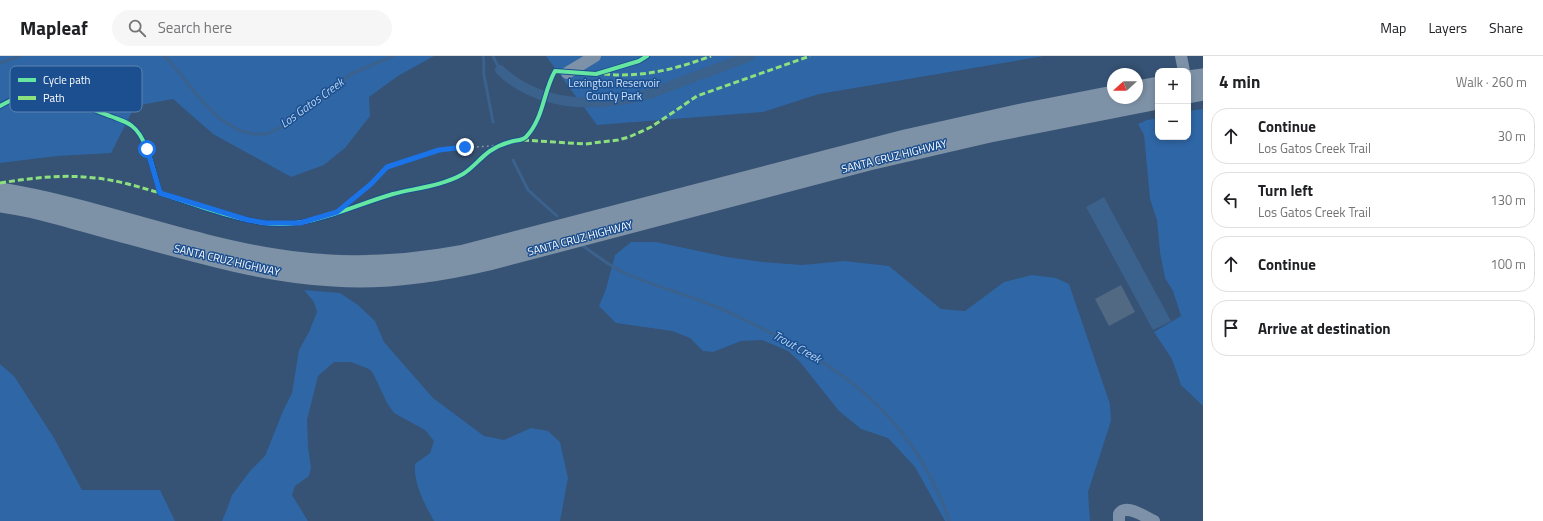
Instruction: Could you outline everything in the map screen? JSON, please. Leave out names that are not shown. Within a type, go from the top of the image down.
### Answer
[{"type":"highway","points":[[1191,79],[1203,77]]},
{"type":"highway","points":[[1143,88],[1155,86]]},
{"type":"highway","points":[[1191,94],[1203,92]]},
{"type":"highway","name":"SANTA CRUZ HIGHWAY","points":[[0,191],[274,258],[359,265],[401,262],[442,257],[477,250],[892,142],[1006,115],[1107,95]]},
{"type":"highway","name":"SANTA CRUZ HIGHWAY","points":[[0,204],[43,213],[232,263],[266,270],[334,278],[402,277],[448,271],[489,262],[842,169],[949,143],[1155,102]]},
{"type":"street","points":[[567,73],[579,64],[595,56]]},
{"type":"street","points":[[1181,56],[1183,68]]},
{"type":"street","points":[[1119,521],[1119,514],[1126,509],[1154,521]]},
{"type":"path","points":[[487,153],[503,144]]},
{"type":"path","points":[[337,212],[371,184],[387,167],[439,150],[503,144]]},
{"type":"path","points":[[331,215],[348,208]]},
{"type":"green space","points":[[0,56],[434,56],[398,76],[369,97],[370,116],[345,148],[324,165],[291,177],[213,134],[173,99],[142,105],[142,66],[10,66],[10,112],[132,112],[111,153],[57,156],[0,163]]},
{"type":"green space","name":"Lexington Reservoir County Park","points":[[546,56],[1044,56],[819,94],[763,112],[597,125]]},
{"type":"green space","points":[[1203,109],[1203,406],[1181,385],[1172,359],[1154,332],[1181,316],[1173,291],[1165,278],[1160,252],[1157,220],[1150,199],[1144,135],[1138,124],[1155,119],[1155,140],[1191,140],[1191,111]]},
{"type":"green space","points":[[631,242],[656,242],[727,257],[762,262],[802,265],[844,261],[889,266],[941,309],[965,311],[1004,282],[1032,275],[1056,278],[1069,284],[1110,404],[1111,421],[1088,492],[1090,521],[945,521],[915,467],[888,438],[861,429],[839,411],[800,362],[788,351],[762,340],[741,341],[713,352],[703,351],[690,338],[672,331],[616,323],[599,306],[606,289],[615,255]]},
{"type":"green space","points":[[304,290],[340,293],[358,305],[375,321],[384,342],[433,398],[484,436],[504,440],[531,428],[548,431],[560,442],[568,478],[560,521],[434,521],[420,494],[416,479],[415,464],[430,453],[434,441],[425,430],[394,413],[387,403],[373,373],[369,369],[351,362],[334,362],[318,376],[307,420],[308,447],[311,468],[309,476],[295,486],[292,495],[308,521],[222,521],[232,495],[250,471],[265,456],[292,393],[299,350],[309,332],[317,312],[314,302]]},
{"type":"green space","points":[[0,364],[14,376],[54,438],[82,490],[160,490],[175,521],[0,521]]},
{"type":"shaded area","points":[[1104,197],[1171,321],[1153,330],[1086,207]]},
{"type":"building","points":[[1121,285],[1135,312],[1109,326],[1095,299]]},
{"type":"waterway","name":"Los Gatos Creek","points":[[0,63],[20,56]]},
{"type":"waterway","name":"Los Gatos Creek","points":[[163,56],[167,58],[204,103],[219,118],[238,130],[253,134],[267,134],[289,123],[351,74],[393,56]]},
{"type":"waterway","name":"Trout Creek","points":[[483,56],[484,75],[493,122]]},
{"type":"waterway","name":"Los Gatos Creek","points":[[493,56],[500,70]]},
{"type":"waterway","name":"Los Gatos Creek","points":[[500,70],[516,83],[533,92],[552,98],[571,102],[610,102],[649,94],[750,56]]},
{"type":"waterway","name":"Trout Creek","points":[[513,160],[528,190],[557,216]]},
{"type":"waterway","name":"Trout Creek","points":[[583,246],[605,262],[623,272],[730,313],[783,339],[835,370],[880,408],[900,430],[918,455],[933,482],[949,521]]},
{"type":"marked path","points":[[604,74],[632,75],[659,71],[685,65],[711,56]]},
{"type":"marked path","points":[[523,140],[585,144],[618,140],[629,137],[651,127],[697,96],[810,56]]},
{"type":"marked path","points":[[0,183],[48,177],[71,176],[120,182],[160,193]]},
{"type":"cycle path","points":[[100,112],[124,121],[138,132],[150,157],[160,193],[238,218],[265,223],[298,223],[314,220],[393,194],[438,184],[455,178],[467,172],[486,154],[497,147],[526,137],[532,130],[540,113],[555,71],[596,74],[639,61],[647,56]]},
{"type":"cycle path","points":[[0,106],[10,101]]},
{"type":"route","points":[[147,149],[160,193],[248,220],[283,224],[300,223],[318,219],[337,212],[371,184],[387,167],[439,150],[465,147]]}]
